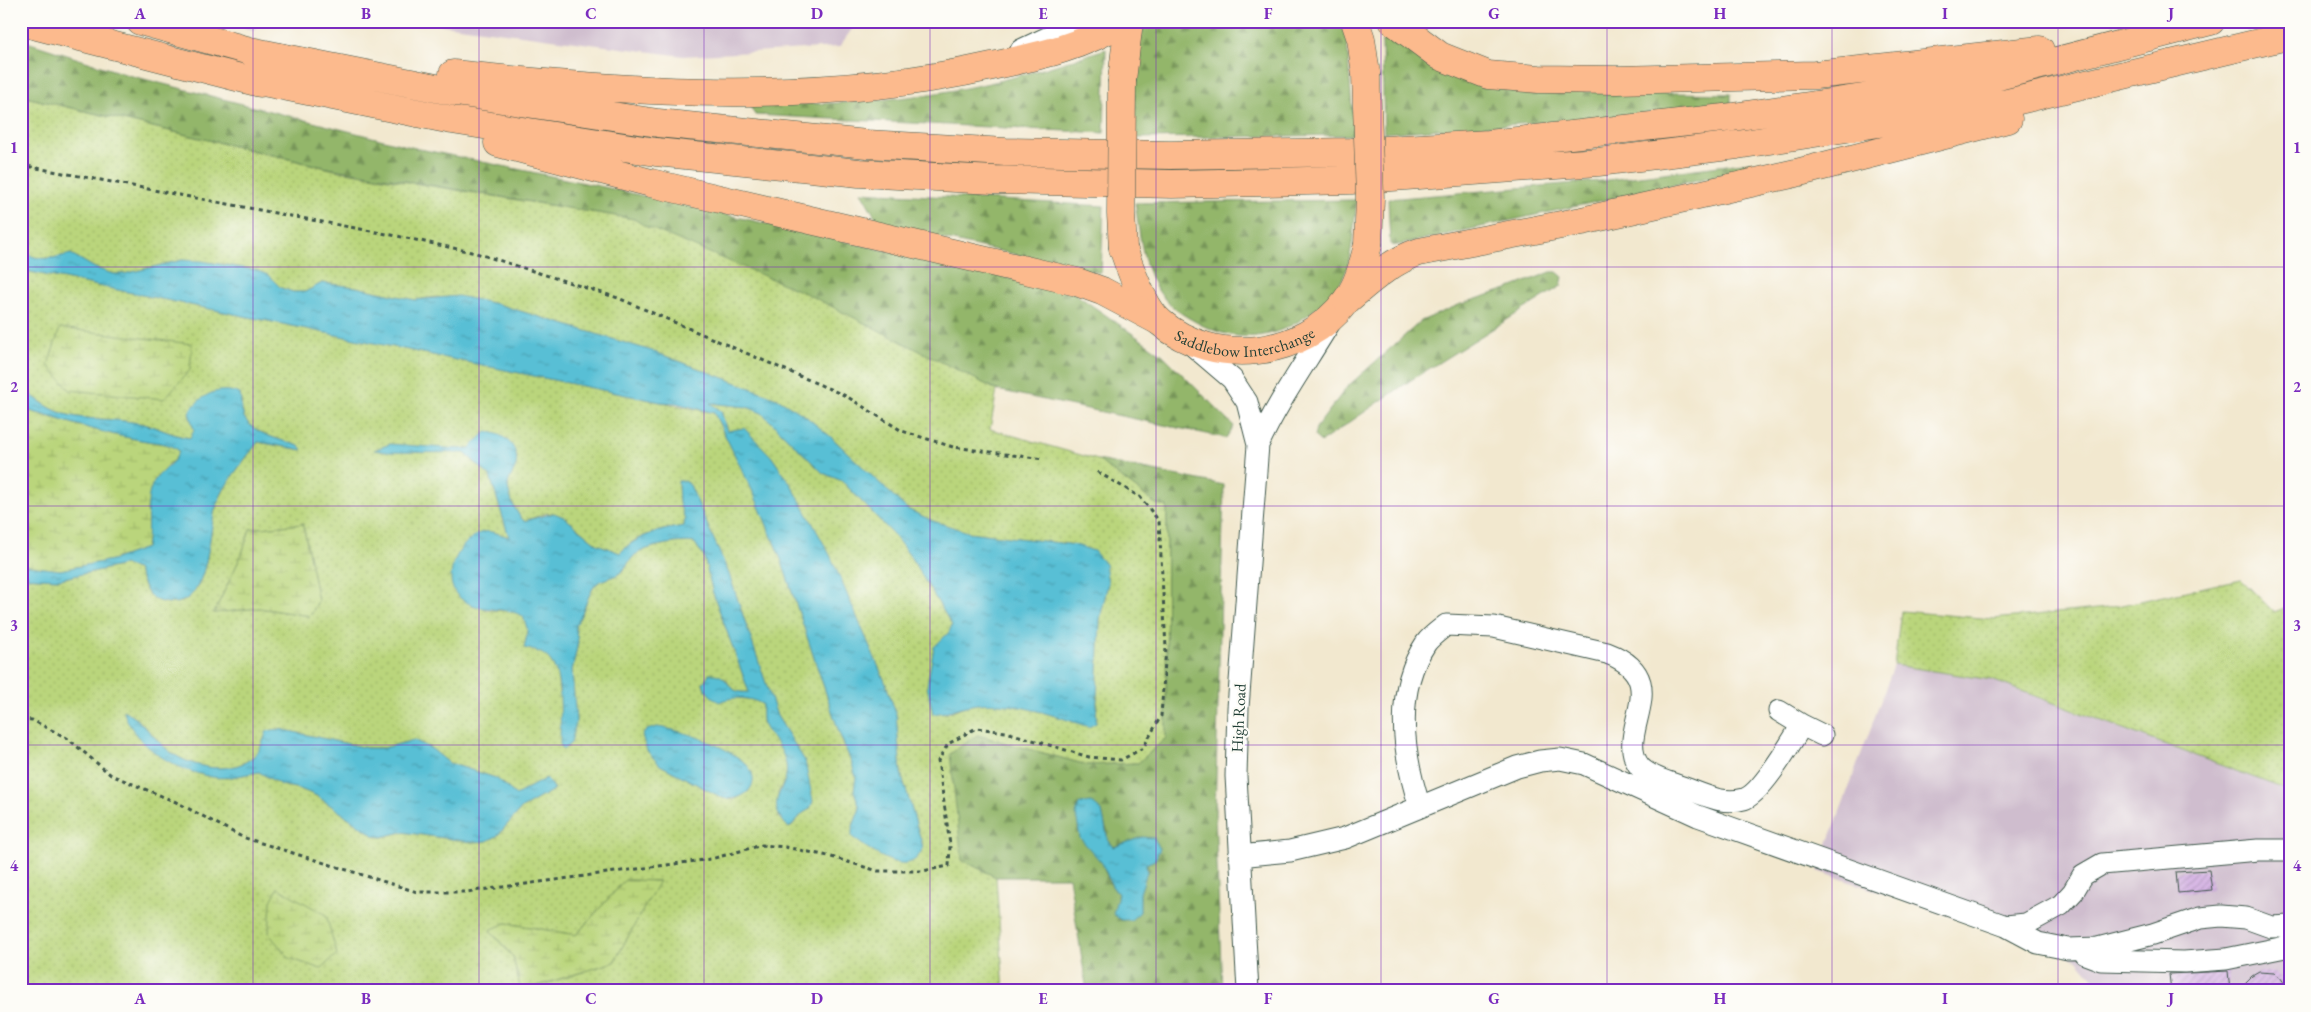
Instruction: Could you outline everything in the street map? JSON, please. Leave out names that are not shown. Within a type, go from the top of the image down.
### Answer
[{"type":"main road","points":[[140,21],[250,51],[456,92],[658,123],[877,145],[1006,152],[1189,155],[1351,152],[1490,144],[1733,117],[1979,81],[2211,21]]},
{"type":"main road","points":[[250,51],[517,81],[728,93],[808,91],[880,85],[953,75],[1075,46],[1101,35],[1124,21]]},
{"type":"main road","name":"Saddlebow Interchange","points":[[1129,21],[1122,80],[1120,214],[1124,248],[1132,274],[1158,321],[1180,336],[1214,348],[1237,352],[1263,351],[1294,341],[1342,306],[1361,273],[1368,245],[1370,200],[1366,74],[1355,21]]},
{"type":"main road","points":[[1393,21],[1440,56],[1488,75],[1540,79],[1617,80],[1815,74],[2021,53],[2204,21]]},
{"type":"main road","points":[[21,22],[651,182],[1077,282],[1102,291],[1158,321]]},
{"type":"main road","points":[[242,78],[452,120],[656,152],[859,173],[994,180],[1162,183],[1341,180],[1588,163],[1737,146],[2007,103],[2284,36]]},
{"type":"main road","points":[[1342,306],[1390,265],[1404,257],[1419,252],[1582,221],[1806,170],[2094,96],[2284,36]]},
{"type":"street","points":[[953,75],[1041,42],[1083,21]]},
{"type":"street","name":"High Road","points":[[1257,455],[1280,401],[1342,306]]},
{"type":"street","name":"High Road","points":[[1180,336],[1232,379],[1247,402],[1257,455],[1238,708],[1236,776],[1248,991]]},
{"type":"street","points":[[1420,808],[1409,772],[1407,756],[1404,730],[1406,694],[1426,642],[1446,624],[1494,627],[1607,653],[1623,659],[1631,666],[1639,680],[1642,699],[1633,742],[1634,754],[1640,767],[1651,774],[1709,797],[1729,800],[1745,799],[1758,788],[1786,751],[1802,725]]},
{"type":"street","points":[[1778,712],[1822,735]]},
{"type":"street","points":[[1239,856],[1318,846],[1346,838],[1517,767],[1540,760],[1560,759],[1584,764],[1698,816],[2006,926],[2038,943],[2068,949],[2101,960],[2184,962],[2226,959],[2290,946]]},
{"type":"street","points":[[2006,926],[2026,924],[2061,905],[2073,892],[2083,875],[2102,864],[2258,850],[2290,850]]},
{"type":"street","points":[[2098,948],[2153,934],[2200,918],[2221,916],[2246,918],[2271,927],[2290,926]]},
{"type":"street","points":[[2068,949],[2098,948],[2124,952],[2290,946]]},
{"type":"path","points":[[21,165],[387,234],[476,253],[618,298],[846,396],[902,431],[953,447],[1043,459]]},
{"type":"path","points":[[21,719],[32,720],[67,738],[111,775],[176,802],[242,837],[417,892],[466,892],[702,860],[762,845],[785,847],[828,856],[878,872],[923,871],[949,866],[950,845],[938,761],[948,744],[976,728],[1006,732],[1089,757],[1121,760],[1142,748],[1161,716],[1166,648],[1159,522],[1140,497],[1096,471]]},
{"type":"shaded area","points":[[228,21],[265,21],[253,31]]},
{"type":"shaded area","points":[[412,21],[858,21],[839,47],[683,56]]},
{"type":"shaded area","points":[[1894,665],[1992,680],[2290,791],[2290,991],[2104,991],[2078,960],[1818,871]]},
{"type":"green space","points":[[1146,21],[1341,21],[1347,43],[1354,135],[1135,138],[1136,64],[1141,35]]},
{"type":"green space","points":[[1389,38],[1430,65],[1551,91],[1731,94],[1731,103],[1593,119],[1384,133],[1382,42]]},
{"type":"green space","points":[[21,40],[128,75],[415,148],[599,186],[1074,293],[1163,355],[1234,426],[1226,438],[997,390],[805,293],[645,226],[634,219],[328,168],[21,96]]},
{"type":"green space","points":[[1106,49],[1104,133],[755,115],[749,104],[820,104],[925,95],[995,82]]},
{"type":"green space","points":[[21,96],[339,171],[634,219],[814,296],[997,390],[990,429],[1098,460],[1156,504],[1167,506],[1166,738],[1138,763],[1087,765],[977,735],[962,860],[996,877],[1004,991],[523,991],[614,962],[658,881],[625,880],[576,935],[506,923],[490,931],[513,957],[521,991],[21,991],[21,577],[59,579],[124,565],[137,569],[148,594],[156,600],[171,603],[184,601],[193,593],[205,567],[218,501],[234,474],[258,442],[302,450],[299,446],[260,432],[248,423],[243,414],[240,394],[189,413],[194,430],[190,438],[139,423],[77,417],[51,408],[21,386],[21,270],[714,413],[754,494],[781,559],[840,735],[852,764],[856,777],[854,791],[860,808],[852,829],[923,847],[901,773],[896,714],[886,684],[830,556],[792,486],[771,456],[727,431],[721,411],[708,403],[747,407],[762,413],[823,473],[842,481],[893,534],[910,556],[952,625],[950,632],[934,647],[945,714],[961,707],[985,703],[1030,709],[1088,726],[1096,723],[1100,619],[1108,583],[1076,545],[968,532],[933,521],[907,509],[831,437],[804,415],[777,398],[652,351],[497,304],[436,297],[415,300],[356,287],[322,283],[305,292],[293,292],[281,288],[268,275],[182,260],[124,274],[113,274],[95,268],[71,254],[50,258],[36,257],[25,251],[21,244]],"holes":[[[486,432],[516,465],[508,485],[510,496],[524,521],[547,513],[564,517],[597,544],[620,553],[641,537],[658,531],[684,526],[685,519],[679,503],[678,481],[685,481],[690,485],[729,574],[777,716],[805,761],[810,809],[803,813],[790,828],[779,818],[778,793],[786,778],[787,765],[780,745],[762,723],[762,704],[755,700],[729,697],[705,689],[703,683],[709,674],[726,679],[732,688],[737,691],[749,692],[713,593],[704,557],[695,543],[664,544],[640,552],[633,557],[620,573],[598,582],[593,588],[575,626],[578,642],[572,671],[576,721],[559,692],[557,672],[550,660],[543,653],[524,648],[528,630],[523,616],[513,611],[485,610],[497,533],[509,537],[490,476],[460,449],[470,448]],[[303,524],[318,601],[310,616],[259,608],[214,613],[242,554],[250,529]],[[123,710],[140,722],[169,751],[200,766],[224,768],[246,762],[259,750],[267,731],[280,729],[367,748],[384,748],[414,740],[432,749],[449,763],[496,778],[516,795],[546,778],[555,789],[522,808],[497,836],[487,841],[472,842],[402,832],[382,837],[375,836],[317,796],[300,789],[281,785],[259,772],[226,778],[154,752]],[[721,748],[746,765],[751,775],[749,791],[734,800],[723,798],[660,765]]]},
{"type":"green space","points":[[1751,162],[1752,168],[1393,246],[1390,244],[1388,199],[1600,181]]},
{"type":"green space","points":[[861,192],[1104,206],[1101,273],[880,225]]},
{"type":"green space","points":[[1357,200],[1352,245],[1342,281],[1307,316],[1292,325],[1277,332],[1245,337],[1229,335],[1196,322],[1170,305],[1163,297],[1150,276],[1146,264],[1135,203]]},
{"type":"green space","points":[[1551,272],[1557,272],[1563,277],[1561,286],[1411,380],[1321,442],[1314,436],[1316,428],[1347,387],[1421,321],[1461,304]]},
{"type":"green space","points":[[60,328],[192,344],[190,370],[164,399],[70,390],[48,365]]},
{"type":"green space","points":[[21,411],[30,411],[88,428],[172,446],[179,451],[177,458],[167,465],[147,508],[149,529],[146,548],[112,560],[60,570],[21,565]]},
{"type":"green space","points":[[1098,460],[1224,485],[1215,814],[1222,991],[1087,991],[1069,877],[996,877],[962,860],[950,754],[977,735],[1087,765],[1138,763],[1166,738],[1167,506],[1156,504]],"holes":[[[1102,811],[1108,840],[1114,847],[1142,837],[1147,872],[1140,893],[1140,912],[1118,894],[1107,876],[1102,855]]]},
{"type":"green space","points":[[303,524],[318,601],[310,616],[259,608],[214,613],[242,554],[250,529]]},
{"type":"green space","points":[[2241,579],[2274,612],[2290,606],[2290,791],[1992,680],[1894,665],[1901,611],[1993,619],[2108,608]]},
{"type":"green space","points":[[625,880],[659,881],[614,962],[521,991],[513,957],[490,930],[506,923],[576,935]]},
{"type":"green space","points":[[278,888],[326,915],[337,954],[321,969],[289,958],[269,934],[271,901]]},
{"type":"water","points":[[21,244],[25,251],[36,257],[50,258],[71,254],[95,268],[113,274],[124,274],[182,260],[202,261],[256,270],[268,275],[281,288],[293,292],[305,292],[322,283],[356,287],[415,300],[458,296],[497,304],[652,351],[777,398],[804,415],[831,437],[907,509],[933,521],[968,532],[1076,545],[1094,551],[1105,564],[1108,583],[1100,619],[1096,723],[1089,727],[1030,709],[984,703],[933,714],[927,686],[934,647],[949,632],[952,625],[910,556],[893,534],[842,481],[823,473],[762,413],[747,407],[710,403],[721,411],[727,431],[744,428],[771,456],[792,486],[830,555],[886,684],[896,714],[901,773],[923,847],[917,857],[909,862],[900,863],[890,860],[852,837],[852,829],[860,808],[854,791],[856,777],[852,764],[840,735],[781,559],[754,494],[714,413],[676,403],[660,402],[21,270]]},
{"type":"water","points":[[21,386],[37,399],[64,414],[138,423],[190,438],[194,430],[189,413],[198,401],[211,393],[232,391],[240,394],[244,417],[254,428],[268,436],[299,446],[303,450],[258,442],[234,474],[218,501],[205,567],[193,593],[184,601],[163,602],[152,597],[148,594],[137,569],[124,565],[59,579],[21,577],[21,565],[60,570],[112,560],[146,548],[148,500],[152,485],[174,460],[179,451],[172,446],[88,428],[30,411],[21,411]]},
{"type":"water","points":[[486,432],[504,437],[509,441],[515,452],[517,458],[516,465],[509,480],[508,490],[516,510],[524,521],[554,513],[564,517],[597,544],[620,553],[641,538],[684,526],[685,519],[679,503],[678,481],[685,481],[690,485],[729,574],[777,716],[805,761],[813,801],[810,809],[803,813],[789,828],[777,810],[778,795],[784,781],[786,764],[782,751],[763,724],[762,704],[740,698],[719,702],[707,692],[703,683],[709,674],[716,674],[721,676],[735,690],[749,692],[713,593],[704,557],[695,543],[664,544],[640,552],[633,557],[620,573],[598,582],[593,588],[575,626],[578,642],[572,671],[576,721],[571,743],[563,750],[560,744],[560,700],[557,676],[554,666],[547,657],[524,648],[528,631],[523,616],[507,611],[474,606],[459,597],[453,589],[451,580],[452,570],[460,550],[467,542],[483,532],[493,532],[509,537],[490,476],[465,453],[385,452],[374,450],[390,444],[470,448]]},
{"type":"water","points":[[123,710],[136,718],[169,751],[200,766],[224,768],[246,762],[259,750],[267,731],[280,729],[367,748],[384,748],[414,740],[432,749],[449,763],[496,778],[516,795],[546,778],[555,789],[522,808],[497,836],[487,841],[472,842],[402,832],[382,837],[375,836],[317,796],[300,789],[281,785],[259,772],[218,778],[184,769],[158,755],[147,746],[129,723]]},
{"type":"water","points":[[657,727],[704,740],[738,757],[751,771],[753,778],[749,790],[738,797],[723,798],[660,765],[647,751],[642,735],[647,730]]},
{"type":"water","points":[[1091,802],[1102,811],[1108,840],[1114,847],[1142,837],[1154,838],[1160,849],[1155,860],[1146,864],[1147,872],[1140,893],[1140,912],[1131,920],[1121,920],[1113,914],[1118,894],[1112,886],[1102,863],[1080,838],[1076,814],[1079,804]]},
{"type":"building","points":[[2209,870],[2212,890],[2178,893],[2176,872]]},
{"type":"building","points":[[2228,971],[2230,991],[2171,991],[2169,974]]},
{"type":"building","points":[[2259,972],[2274,973],[2280,977],[2290,991],[2237,991],[2252,976]]}]
